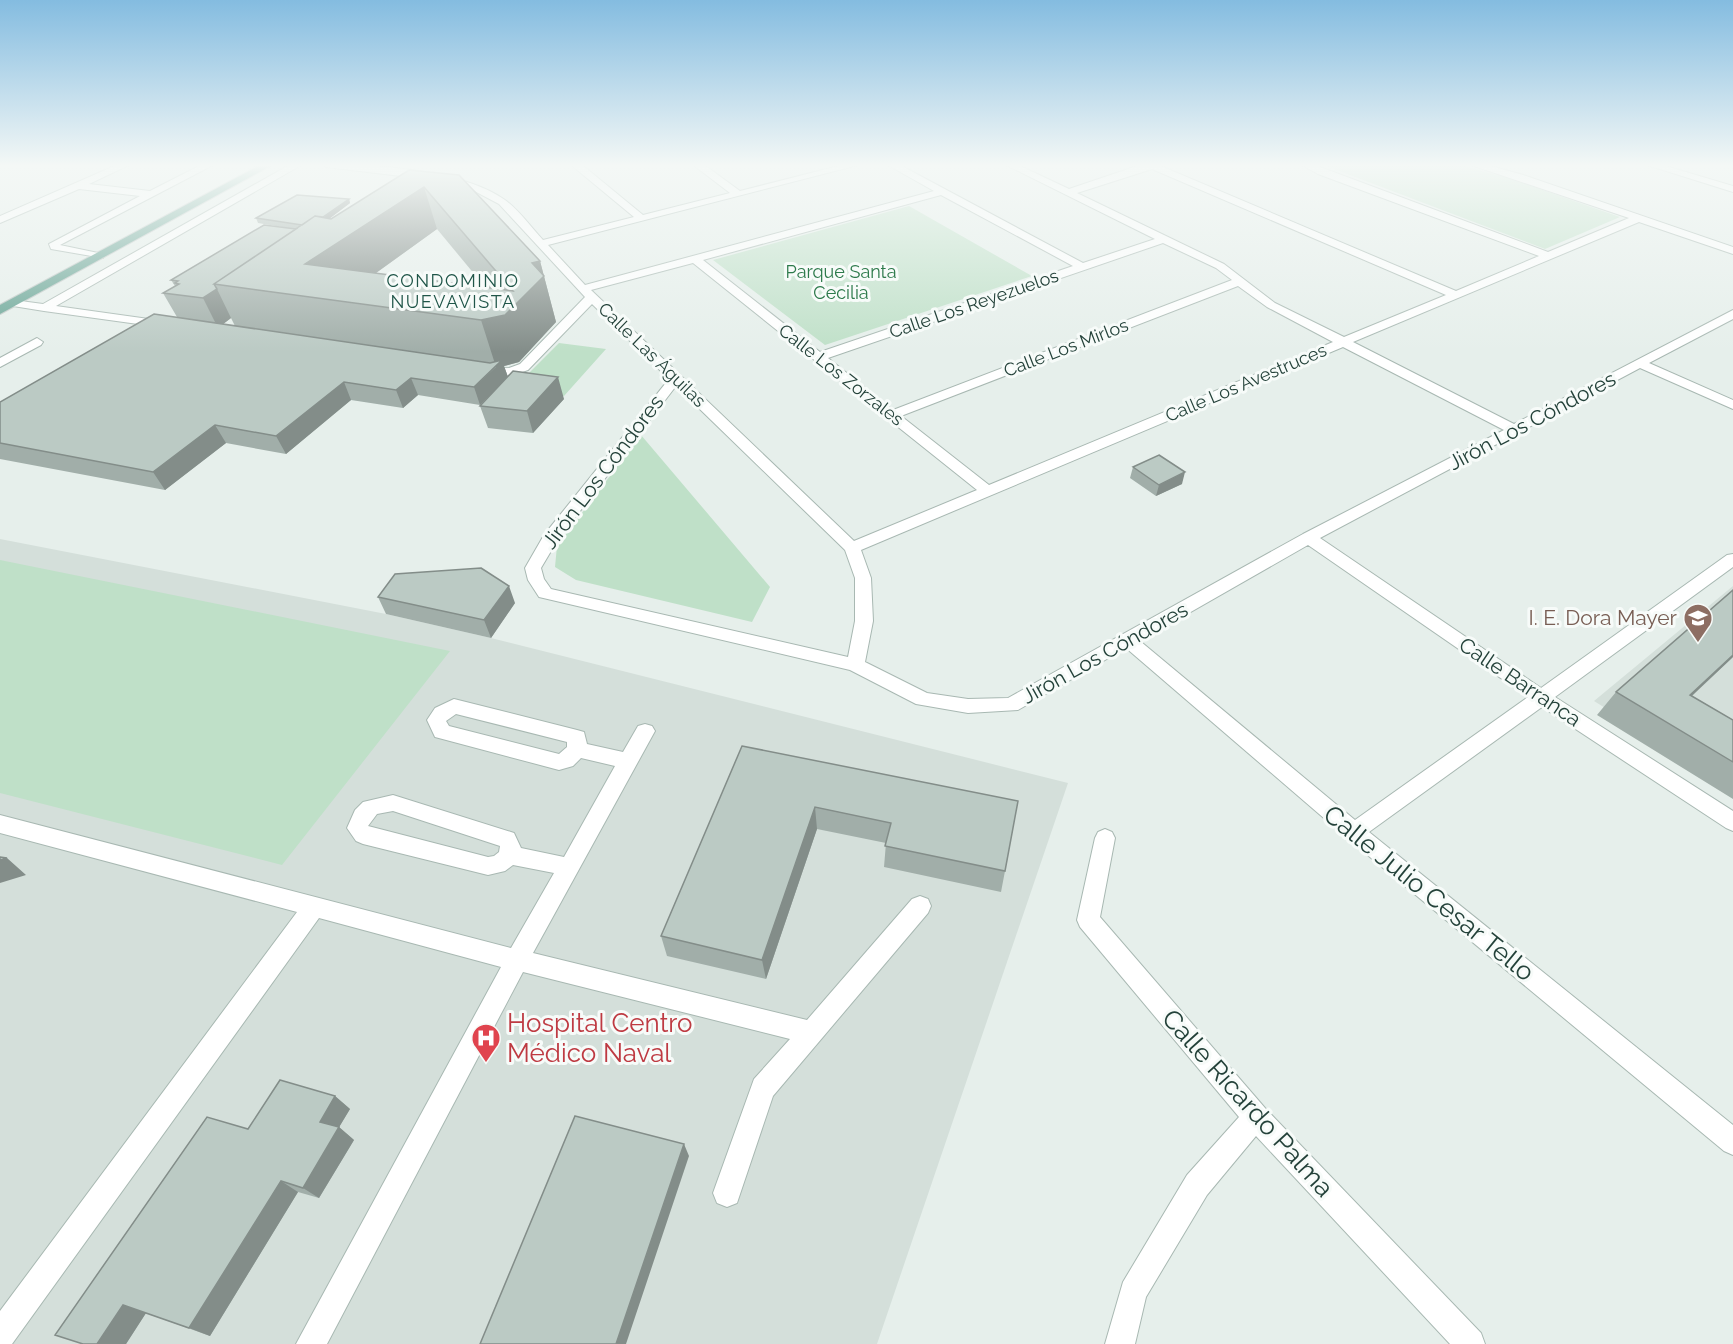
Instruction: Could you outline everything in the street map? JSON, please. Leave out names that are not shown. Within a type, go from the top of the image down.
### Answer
[{"type":"main road","points":[[0,310],[153,227]]},
{"type":"street","points":[[87,227],[54,244],[55,247],[99,256]]},
{"type":"street","points":[[44,308],[187,227]]},
{"type":"street","name":"Calle Las Águilas","points":[[524,227],[587,293],[852,548],[863,578],[864,621],[855,665]]},
{"type":"street","points":[[539,244],[610,227]]},
{"type":"street","points":[[474,370],[496,374],[524,368],[587,293],[695,259],[814,227]]},
{"type":"street","points":[[1007,227],[1082,267]]},
{"type":"street","points":[[1138,227],[1220,266],[1271,305],[1515,430]]},
{"type":"street","points":[[1296,227],[1457,295]]},
{"type":"street","points":[[1470,227],[1549,256]]},
{"type":"street","name":"Calle Los Avestruces","points":[[852,548],[1618,227]]},
{"type":"street","points":[[1664,227],[1733,251]]},
{"type":"street","name":"Calle Los Reyezuelos","points":[[819,357],[1164,239]]},
{"type":"street","name":"Calle Los Zorzales","points":[[695,259],[987,491]]},
{"type":"street","name":"Calle Los Mirlos","points":[[892,415],[1240,281]]},
{"type":"street","points":[[13,303],[174,327]]},
{"type":"street","name":"Jirón Los Cóndores","points":[[676,378],[550,539],[533,568],[536,580],[545,593],[855,665],[922,699],[968,705],[1011,705],[1129,641],[1309,538],[1733,314]]},
{"type":"street","points":[[0,363],[37,342]]},
{"type":"street","points":[[1640,364],[1733,405]]},
{"type":"street","name":"Calle Barranca","points":[[1309,538],[1541,697],[1733,822]]},
{"type":"street","points":[[1354,832],[1733,559]]},
{"type":"street","name":"Calle Julio Cesar Tello","points":[[1129,641],[1354,832],[1733,1142]]},
{"type":"street","points":[[454,706],[463,707],[577,737],[578,750],[566,761],[559,762],[442,732],[436,720],[442,712],[454,706]]},
{"type":"street","points":[[311,1344],[517,960],[645,731]]},
{"type":"street","points":[[578,750],[628,761]]},
{"type":"street","points":[[393,803],[507,839],[512,846],[509,855],[506,861],[496,866],[488,866],[363,835],[357,828],[359,819],[368,808],[378,804],[393,803]]},
{"type":"street","points":[[0,824],[517,960],[812,1033]]},
{"type":"street","name":"Calle Ricardo Palma","points":[[1106,838],[1088,920],[1256,1117],[1470,1344]]},
{"type":"street","points":[[509,855],[569,867]]},
{"type":"street","points":[[0,1336],[315,906]]},
{"type":"street","points":[[727,1193],[763,1088],[920,906]]},
{"type":"street","points":[[1120,1344],[1133,1292],[1197,1185],[1256,1117]]},
{"type":"shaded area","name":"Hospital Centro Médico Naval","points":[[0,539],[386,614],[491,638],[1068,783],[877,1344],[0,1344]]},
{"type":"shaded area","name":"I. E. Dora Mayer","points":[[1733,586],[1733,788],[1594,701]]},
{"type":"green space","name":"Parque Santa Cecilia","points":[[834,227],[945,227],[1032,276],[825,345],[713,260]]},
{"type":"green space","points":[[1486,227],[1597,227],[1545,249]]},
{"type":"green space","points":[[559,343],[606,349],[564,396],[514,388]]},
{"type":"green space","points":[[641,435],[770,587],[752,622],[576,580],[555,567],[557,546]]},
{"type":"green space","points":[[0,560],[450,651],[282,865],[0,793]]},
{"type":"building","points":[[261,227],[296,229],[214,284],[217,289],[203,298],[163,293],[179,284],[175,283],[178,281],[171,280]]},
{"type":"building","points":[[299,227],[363,227],[305,264],[513,291],[458,227],[508,227],[540,261],[532,263],[544,276],[505,315],[481,320],[214,284]]},
{"type":"building","points":[[154,314],[490,363],[502,360],[474,387],[411,378],[396,390],[344,382],[276,436],[215,425],[153,472],[0,443],[0,402]]},
{"type":"building","points":[[513,371],[558,377],[527,411],[480,406]]},
{"type":"building","points":[[1159,455],[1185,472],[1159,485],[1133,467]]},
{"type":"building","points":[[481,568],[509,586],[484,620],[378,597],[395,574]]},
{"type":"building","name":"I. E. Dora Mayer","points":[[1733,590],[1733,655],[1690,695],[1733,720],[1733,762],[1616,692]]},
{"type":"building","points":[[742,746],[1018,801],[1005,871],[885,846],[891,823],[815,807],[762,960],[661,936]]},
{"type":"building","points":[[280,1080],[335,1096],[320,1122],[339,1127],[303,1188],[281,1181],[189,1328],[123,1305],[97,1344],[83,1344],[55,1335],[207,1117],[248,1129]]},
{"type":"building","points":[[575,1116],[684,1144],[616,1344],[480,1344]]},
{"type":"place","name":"I. E. Dora Mayer","points":[[1698,644]]},
{"type":"place","name":"Hospital Centro Médico Naval","points":[[486,1064]]},
{"type":"district","name":"CONDOMINIO NUEVAVISTA","points":[[453,291]]}]
